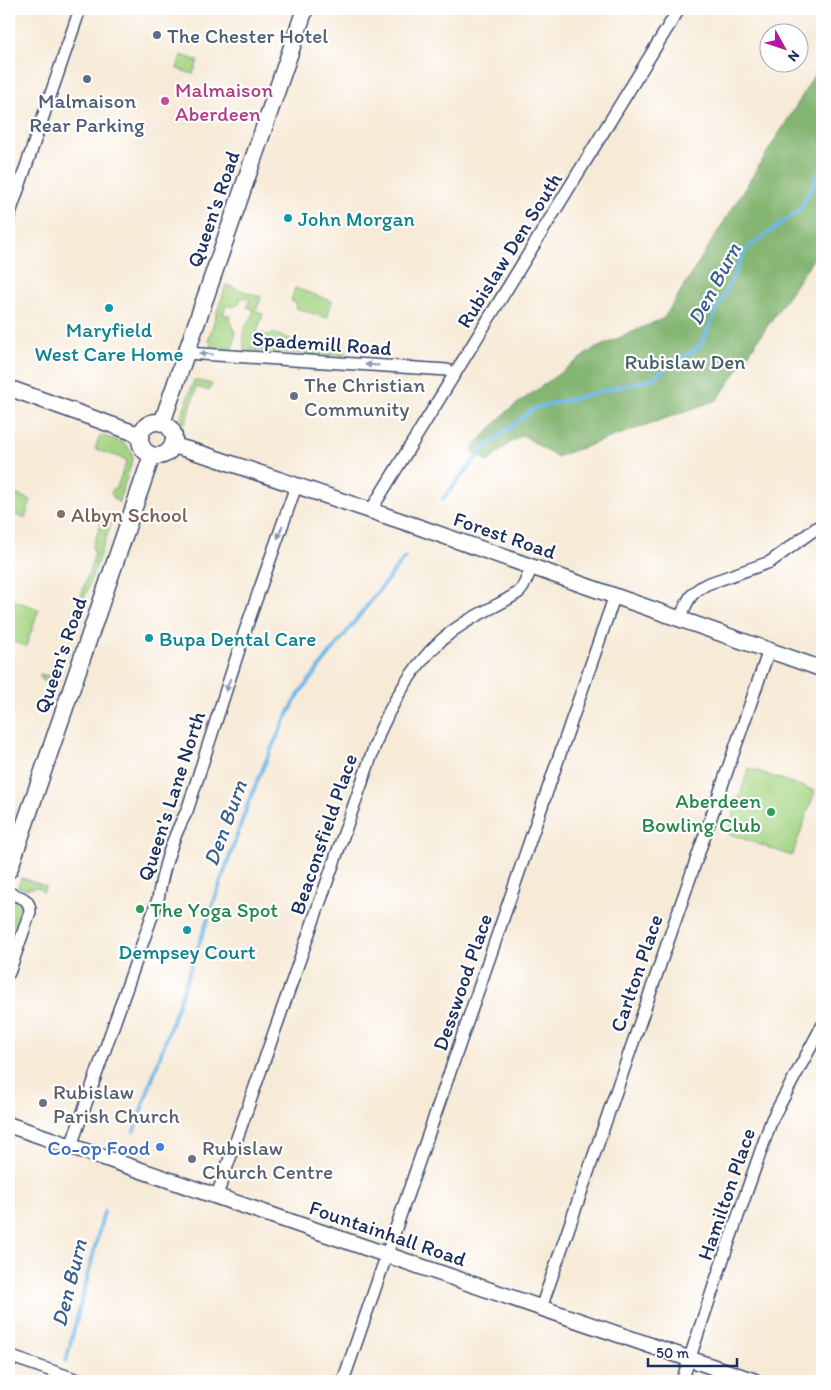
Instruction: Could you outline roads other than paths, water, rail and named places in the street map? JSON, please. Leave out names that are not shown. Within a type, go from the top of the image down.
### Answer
[{"type":"main road","name":"Queen's Road","points":[[162,423],[306,9]]},
{"type":"main road","points":[[162,423],[169,427],[172,432],[172,444],[166,453],[152,455],[141,445],[140,435],[148,424],[162,423]]},
{"type":"main road","name":"Queen's Road","points":[[9,870],[152,455]]},
{"type":"street","points":[[9,216],[80,9]]},
{"type":"street","name":"Rubislaw Den South","points":[[371,510],[679,9]]},
{"type":"street","name":"Spademill Road","points":[[186,353],[447,370],[455,374]]},
{"type":"street","points":[[9,388],[140,435]]},
{"type":"street","name":"Forest Road","points":[[172,444],[371,510],[532,568],[615,595],[822,668]]},
{"type":"street","name":"Queen's Lane North","points":[[71,1146],[158,899],[161,878],[179,824],[187,811],[245,631],[296,486]]},
{"type":"street","points":[[680,618],[690,596],[698,589],[707,584],[770,562],[822,524]]},
{"type":"street","name":"Beaconsfield Place","points":[[217,1195],[376,740],[392,704],[425,656],[447,635],[466,622],[519,592],[532,568]]},
{"type":"street","name":"Desswood Place","points":[[343,1381],[615,595]]},
{"type":"street","name":"Carlton Place","points":[[541,1308],[769,650]]},
{"type":"street","points":[[9,892],[24,898],[30,906],[30,912],[9,973]]},
{"type":"street","name":"Hamilton Place","points":[[682,1381],[772,1118],[822,1026]]},
{"type":"street","name":"Fountainhall Road","points":[[9,1125],[754,1381]]},
{"type":"street","points":[[9,1356],[82,1381]]},
{"type":"waterway","name":"Den Burn","points":[[443,499],[484,448],[535,408],[651,379],[700,346],[746,249],[800,210],[822,166]]},
{"type":"waterway","name":"Den Burn","points":[[134,1131],[249,801],[280,731],[301,691],[405,557]]},
{"type":"waterway","name":"Den Burn","points":[[66,1361],[104,1212]]},
{"type":"place","name":"The Chester Hotel","points":[[157,35]]},
{"type":"place","name":"Malmaison Rear Parking","points":[[87,79]]},
{"type":"place","name":"Malmaison Aberdeen","points":[[165,101]]},
{"type":"place","name":"John Morgan","points":[[288,218]]},
{"type":"place","name":"Maryfield West Care Home","points":[[109,308]]},
{"type":"place","name":"The Christian Community","points":[[294,396]]},
{"type":"place","name":"Albyn School","points":[[61,514]]},
{"type":"place","name":"Bupa Dental Care","points":[[149,638]]},
{"type":"place","name":"Aberdeen Bowling Club","points":[[771,812]]},
{"type":"place","name":"The Yoga Spot","points":[[140,909]]},
{"type":"place","name":"Dempsey Court","points":[[187,930]]},
{"type":"place","name":"Rubislaw Parish Church","points":[[43,1103]]},
{"type":"place","name":"Co-op Food","points":[[160,1147]]},
{"type":"place","name":"Rubislaw Church Centre","points":[[192,1159]]},
{"type":"park label","name":"Rubislaw Den","points":[[685,361]]}]
